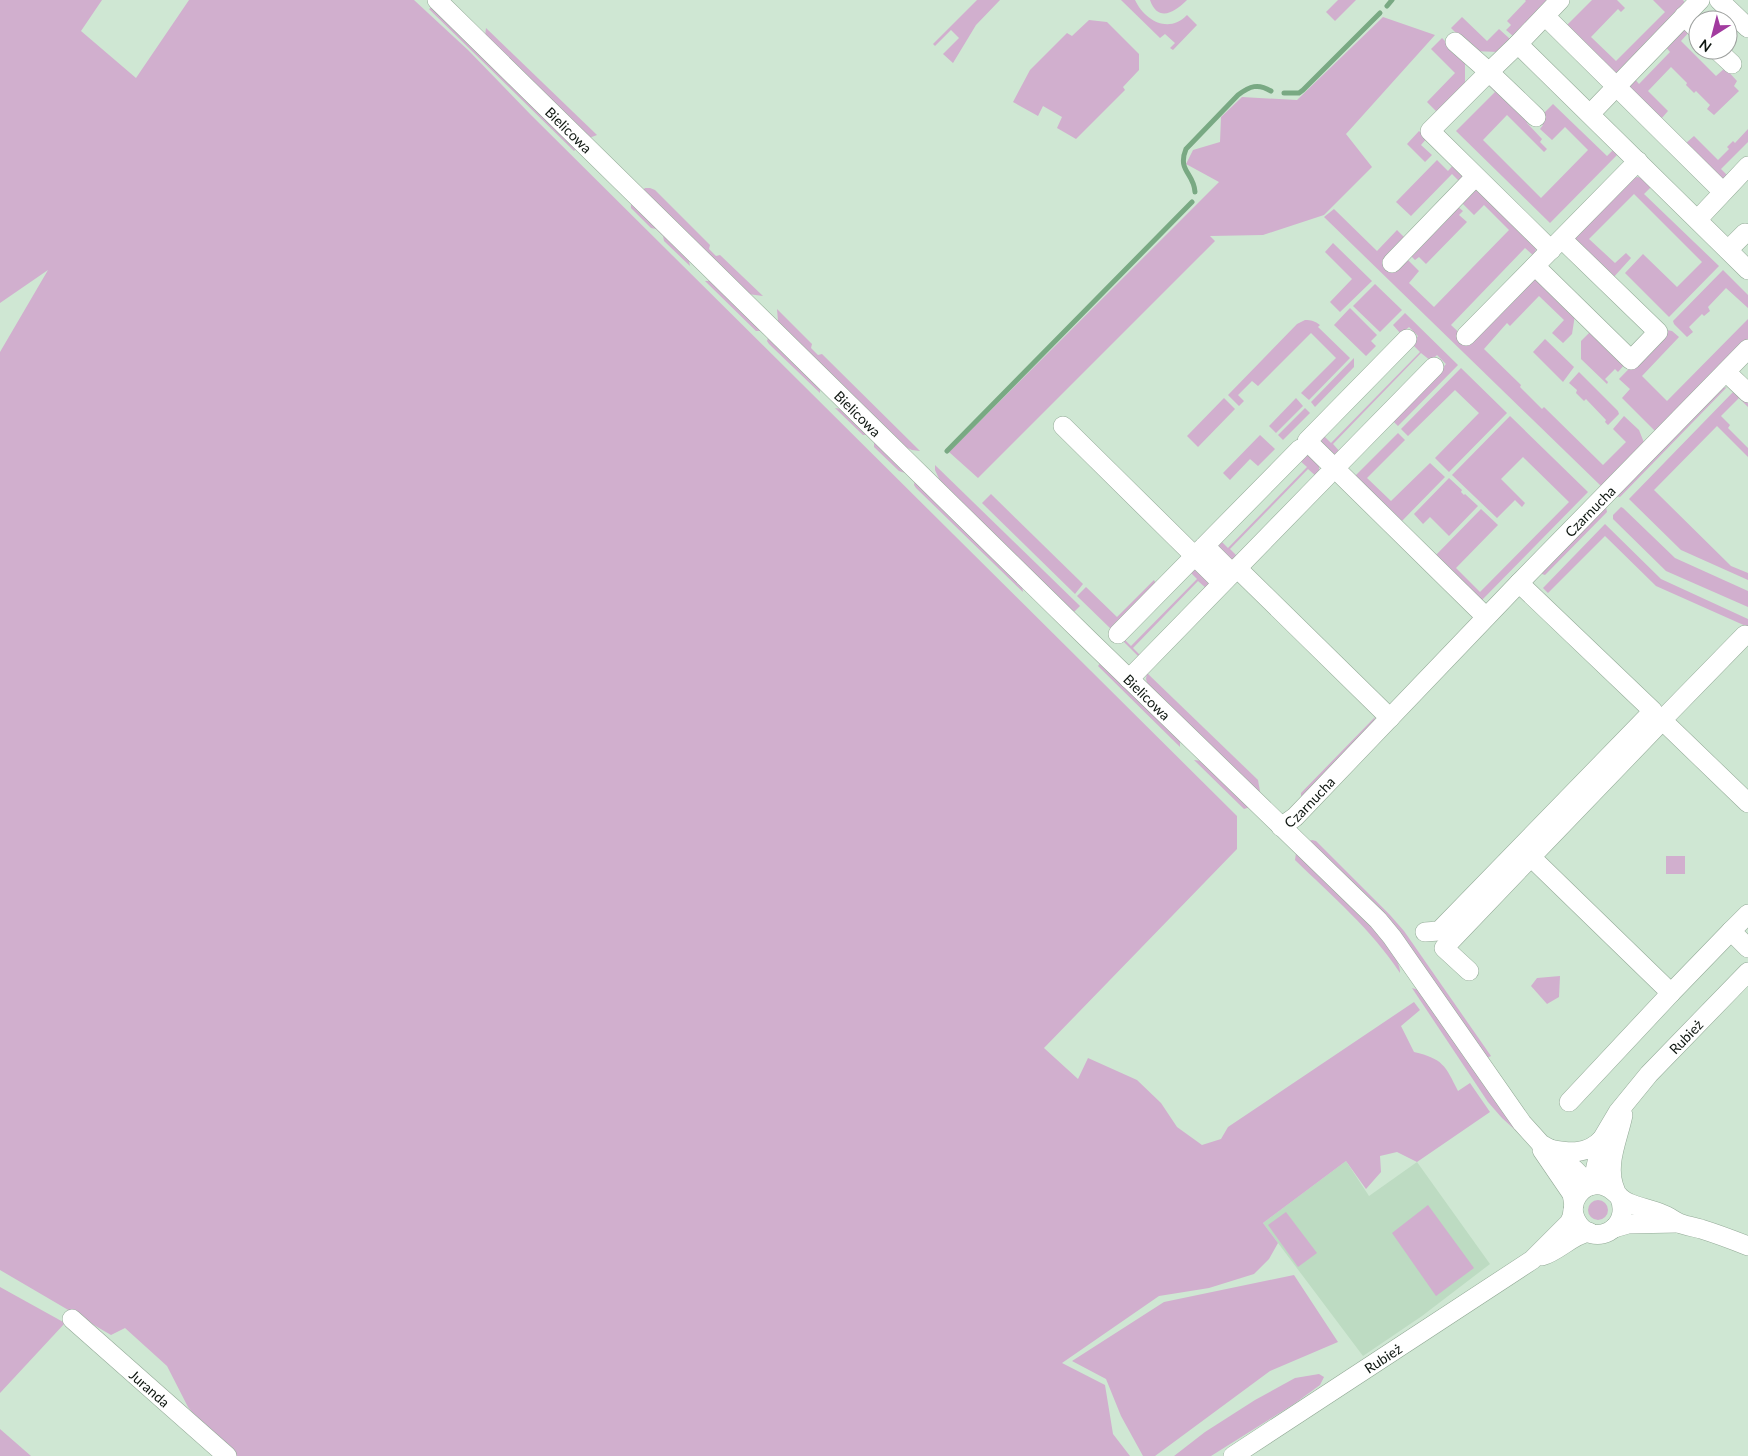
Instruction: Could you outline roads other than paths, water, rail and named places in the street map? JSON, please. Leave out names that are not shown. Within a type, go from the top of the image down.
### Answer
[{"type":"street","name":"Bielicowa","points":[[436,0],[1281,827]]},
{"type":"street","points":[[1535,266],[1631,360],[1658,332],[1475,176],[1430,131],[1560,0]]},
{"type":"street","points":[[1590,114],[1700,0]]},
{"type":"street","points":[[1719,0],[1748,28]]},
{"type":"street","points":[[1545,16],[1723,192]]},
{"type":"street","points":[[1684,16],[1688,20]]},
{"type":"street","points":[[1455,42],[1536,117]]},
{"type":"street","points":[[1518,44],[1748,270]]},
{"type":"street","points":[[1728,60],[1732,64]]},
{"type":"street","points":[[1466,336],[1638,161]]},
{"type":"street","points":[[1698,219],[1748,166]]},
{"type":"street","points":[[1392,263],[1475,176]]},
{"type":"street","points":[[1728,250],[1745,233]]},
{"type":"street","points":[[1407,339],[1307,442],[1330,472],[1486,618]]},
{"type":"street","name":"Czarnucha","points":[[1591,1186],[1546,1147],[1513,1112],[1392,937],[1378,920],[1281,827],[1294,817],[1748,349]]},
{"type":"street","points":[[1129,679],[1434,367]]},
{"type":"street","points":[[1726,372],[1748,393]]},
{"type":"street","points":[[1063,426],[1200,551],[1230,574],[1390,718]]},
{"type":"street","points":[[1118,634],[1162,581],[1200,551],[1300,449]]},
{"type":"street","points":[[1425,932],[1439,931],[1652,712],[1519,583]]},
{"type":"street","points":[[1468,971],[1444,948],[1745,635]]},
{"type":"street","points":[[1662,720],[1748,802]]},
{"type":"street","points":[[1531,858],[1671,993]]},
{"type":"street","points":[[1569,1102],[1748,914]]},
{"type":"street","points":[[1731,931],[1748,948]]},
{"type":"street","name":"Rubież","points":[[1591,1186],[1602,1139],[1612,1120],[1649,1074],[1748,972]]},
{"type":"street","name":"Rubież","points":[[1617,1194],[1612,1183],[1612,1158],[1625,1103]]},
{"type":"street","points":[[1546,1147],[1566,1152],[1583,1151],[1592,1148],[1602,1139]]},
{"type":"street","name":"Czarnucha","points":[[1546,1147],[1544,1154],[1572,1194],[1573,1208]]},
{"type":"street","points":[[1678,1223],[1662,1213],[1627,1202],[1602,1185],[1591,1186],[1578,1195],[1573,1208],[1576,1221],[1584,1230],[1589,1232],[1602,1234],[1628,1224],[1678,1223],[1747,1242]]},
{"type":"street","points":[[1614,1228],[1622,1214],[1623,1205],[1617,1194]]},
{"type":"street","name":"Rubież","points":[[1233,1456],[1532,1260],[1569,1223],[1573,1208]]},
{"type":"street","name":"Rubież","points":[[1532,1260],[1550,1254],[1589,1232]]},
{"type":"street","name":"Juranda","points":[[72,1319],[227,1456]]},
{"type":"waterway","points":[[1387,6],[1392,0]]},
{"type":"waterway","points":[[1284,93],[1299,93],[1303,90],[1380,13]]},
{"type":"waterway","points":[[1195,192],[1192,180],[1183,162],[1186,149],[1242,92],[1258,86],[1271,91]]},
{"type":"waterway","points":[[947,451],[1192,202]]}]
